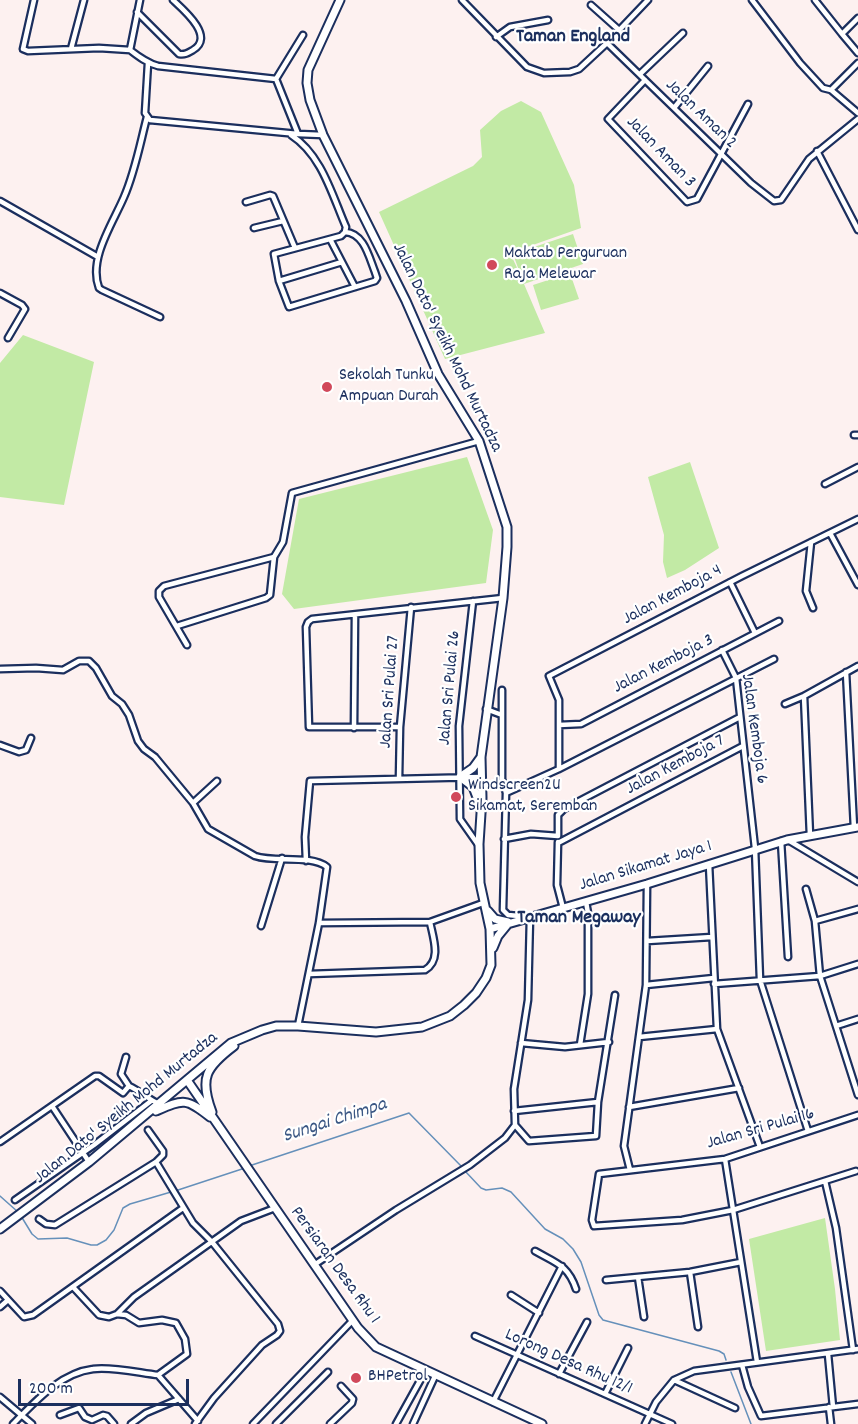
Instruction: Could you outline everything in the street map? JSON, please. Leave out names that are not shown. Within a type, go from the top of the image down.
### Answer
[{"type":"main road","name":"Jalan Dato' Syeikh Mohd Murtadza","points":[[0,1229],[150,1113],[231,1043],[276,1026],[376,1032],[422,1027],[450,1016],[476,993],[491,965],[490,928],[480,883],[481,757],[503,598],[507,527],[478,441],[438,374],[406,301],[323,135],[310,100],[307,83],[308,70],[340,0]]},
{"type":"main road","points":[[481,757],[473,768],[460,777],[473,787],[482,808]]},
{"type":"main road","name":"Jalan Sikamat Jaya 1","points":[[490,928],[647,884],[784,840],[856,828]]},
{"type":"main road","points":[[484,904],[495,919],[515,921]]},
{"type":"main road","points":[[492,951],[501,931],[515,921]]},
{"type":"main road","points":[[216,1123],[205,1088],[206,1075],[212,1064],[219,1058],[262,1030]]},
{"type":"main road","name":"Persiaran Desa Rhu 1","points":[[187,1080],[314,1265],[353,1320],[376,1347],[542,1424]]},
{"type":"main road","points":[[150,1113],[173,1103],[192,1103],[216,1123]]},
{"type":"street","points":[[34,0],[23,49],[28,51],[130,50],[148,63],[158,66],[276,79]]},
{"type":"street","points":[[71,49],[84,0]]},
{"type":"street","points":[[130,50],[140,0]]},
{"type":"street","points":[[138,12],[179,54],[184,55],[200,46],[201,32],[173,0]]},
{"type":"street","points":[[462,0],[527,67],[544,73],[570,72],[579,69],[648,0]]},
{"type":"street","points":[[752,0],[800,63],[823,88],[831,90],[858,113]]},
{"type":"street","points":[[815,0],[858,53]]},
{"type":"street","points":[[591,5],[619,30]]},
{"type":"street","points":[[842,34],[858,18]]},
{"type":"street","points":[[496,37],[510,27],[548,20]]},
{"type":"street","points":[[639,74],[683,33]]},
{"type":"street","points":[[276,79],[303,35]]},
{"type":"street","name":"Jalan Aman 2","points":[[607,43],[751,183],[774,201],[778,202],[809,159],[818,151]]},
{"type":"street","points":[[148,63],[145,113],[147,117],[124,198],[98,257],[97,282],[99,288],[160,317]]},
{"type":"street","points":[[831,90],[858,63]]},
{"type":"street","points":[[674,108],[708,66]]},
{"type":"street","points":[[276,79],[298,134]]},
{"type":"street","name":"Jalan Aman 3","points":[[645,80],[608,119],[687,202],[697,199],[722,154]]},
{"type":"street","points":[[722,154],[748,104]]},
{"type":"street","points":[[147,117],[150,120],[323,135]]},
{"type":"street","points":[[858,119],[818,151],[858,230]]},
{"type":"street","points":[[289,133],[300,141],[315,158],[346,227],[341,236],[274,254],[279,281],[289,307],[375,281],[377,278],[361,238],[353,232],[345,232]]},
{"type":"street","points":[[246,202],[273,196],[295,248]]},
{"type":"street","points":[[0,201],[98,257]]},
{"type":"street","points":[[254,228],[283,221]]},
{"type":"street","points":[[330,239],[355,287]]},
{"type":"street","points":[[279,281],[342,262]]},
{"type":"street","points":[[0,293],[25,309],[8,338]]},
{"type":"street","points":[[177,626],[270,595],[274,557],[283,542],[292,493],[478,441]]},
{"type":"street","points":[[825,484],[858,467]]},
{"type":"street","name":"Jalan Kemboja 4","points":[[559,725],[559,700],[549,676],[730,582],[858,519]]},
{"type":"street","points":[[830,532],[858,585]]},
{"type":"street","points":[[811,542],[806,591],[813,608]]},
{"type":"street","points":[[187,645],[159,597],[159,591],[165,586],[274,557]]},
{"type":"street","points":[[730,582],[755,633]]},
{"type":"street","points":[[400,727],[309,727],[306,627],[308,622],[411,607],[503,598]]},
{"type":"street","name":"Jalan Sri Pulai 26","points":[[473,601],[459,726],[460,819],[479,846]]},
{"type":"street","name":"Jalan Sri Pulai 27","points":[[399,779],[400,727],[411,607]]},
{"type":"street","points":[[354,728],[355,615]]},
{"type":"street","name":"Jalan Kemboja 3","points":[[559,725],[581,723],[779,621]]},
{"type":"street","name":"Jalan Kemboja 6","points":[[722,650],[736,678],[755,849],[760,980],[808,1131]]},
{"type":"street","points":[[506,793],[774,659]]},
{"type":"street","points":[[0,669],[63,670],[84,660],[92,664],[112,696],[122,704],[129,715],[138,741],[155,757],[193,802],[206,825],[215,833],[255,856],[306,861],[327,867],[319,923],[298,1026]]},
{"type":"street","points":[[785,704],[858,666]]},
{"type":"street","points":[[846,672],[856,828]]},
{"type":"street","points":[[502,690],[502,779],[506,793],[503,910],[508,915],[530,917],[528,1000],[514,1089],[515,1125],[529,1141],[596,1136],[598,1102],[615,995]]},
{"type":"street","points":[[804,696],[810,836]]},
{"type":"street","points":[[486,709],[502,714]]},
{"type":"street","points":[[563,908],[557,885],[558,815],[564,809],[740,717]]},
{"type":"street","points":[[559,725],[559,768]]},
{"type":"street","points":[[0,745],[19,752],[26,750],[31,738]]},
{"type":"street","name":"Jalan Kemboja 7","points":[[558,843],[743,746]]},
{"type":"street","points":[[306,861],[305,837],[310,781],[481,777]]},
{"type":"street","points":[[193,802],[218,780]]},
{"type":"street","points":[[504,839],[531,834],[558,836]]},
{"type":"street","points":[[784,840],[858,882]]},
{"type":"street","points":[[784,840],[788,957]]},
{"type":"street","points":[[261,926],[282,858]]},
{"type":"street","points":[[709,864],[717,1029],[759,1147]]},
{"type":"street","points":[[849,876],[858,875]]},
{"type":"street","points":[[630,1170],[624,1146],[646,984],[647,884]]},
{"type":"street","points":[[806,889],[815,921],[820,976],[858,1095]]},
{"type":"street","points":[[580,1045],[588,994],[586,902]]},
{"type":"street","points":[[319,923],[430,922],[484,904]]},
{"type":"street","points":[[815,921],[858,909]]},
{"type":"street","points":[[309,974],[425,970],[431,967],[435,953],[430,922]]},
{"type":"street","points":[[647,941],[712,937]]},
{"type":"street","points":[[646,984],[820,976],[858,964]]},
{"type":"street","points":[[836,1026],[858,1018]]},
{"type":"street","points":[[639,1036],[717,1029]]},
{"type":"street","points":[[521,1042],[565,1047],[609,1042]]},
{"type":"street","points":[[126,1057],[121,1074],[129,1086],[151,1101],[160,1104]]},
{"type":"street","points":[[851,1075],[858,1072]]},
{"type":"street","points":[[0,1142],[94,1076],[99,1076],[123,1092],[129,1086]]},
{"type":"street","points":[[629,1107],[739,1088]]},
{"type":"street","points":[[15,1200],[82,1154],[151,1101]]},
{"type":"street","points":[[514,1111],[598,1102]]},
{"type":"street","points":[[52,1106],[89,1162]]},
{"type":"street","name":"Jalan Sri Pulai 16","points":[[733,1210],[682,1220],[594,1226],[592,1220],[599,1174],[725,1159],[858,1115]]},
{"type":"street","points":[[314,1265],[396,1210],[470,1165],[505,1138],[515,1125]]},
{"type":"street","points":[[39,1219],[46,1224],[55,1225],[156,1162],[164,1151],[148,1130]]},
{"type":"street","points":[[725,1159],[757,1362]]},
{"type":"street","points":[[156,1162],[193,1223],[212,1242],[278,1324],[280,1331],[262,1346],[213,1398],[197,1422],[158,1374]]},
{"type":"street","points":[[733,1210],[856,1171]]},
{"type":"street","points":[[645,1424],[656,1402],[674,1380],[694,1371],[856,1350],[836,1228],[825,1181]]},
{"type":"street","points":[[0,1291],[24,1317],[33,1315],[183,1208]]},
{"type":"street","points":[[74,1287],[99,1315],[109,1317],[117,1314],[134,1297],[241,1221],[275,1208]]},
{"type":"street","points":[[535,1251],[562,1266],[571,1274],[576,1289]]},
{"type":"street","points":[[606,1280],[690,1272],[741,1262]]},
{"type":"street","points":[[493,1402],[562,1266]]},
{"type":"street","points":[[690,1272],[698,1328]]},
{"type":"street","points":[[638,1277],[644,1317]]},
{"type":"street","points":[[511,1295],[539,1312]]},
{"type":"street","points":[[0,1307],[8,1300]]},
{"type":"street","points":[[13,1424],[55,1385],[72,1375],[93,1368],[158,1374],[187,1354],[188,1348],[182,1331],[176,1323],[169,1321],[139,1323],[126,1315],[117,1314]]},
{"type":"street","points":[[253,1424],[353,1320]]},
{"type":"street","points":[[559,1374],[586,1322]]},
{"type":"street","name":"Lorong Desa Rhu 12/1","points":[[475,1336],[672,1424]]},
{"type":"street","points":[[605,1394],[628,1348]]},
{"type":"street","points":[[828,1354],[831,1424]]},
{"type":"street","points":[[742,1365],[747,1387],[764,1424]]},
{"type":"street","points":[[396,1424],[426,1370]]},
{"type":"street","points":[[276,1424],[328,1372]]},
{"type":"street","points":[[416,1423],[435,1376]]},
{"type":"street","points":[[674,1380],[735,1408]]},
{"type":"street","points":[[330,1424],[353,1399],[341,1386]]},
{"type":"street","points":[[0,1398],[32,1424]]},
{"type":"street","points":[[131,1424],[146,1413],[179,1399]]},
{"type":"street","points":[[761,1416],[858,1404]]},
{"type":"street","points":[[60,1415],[79,1408],[85,1416],[92,1419],[107,1416],[114,1424]]},
{"type":"green space","points":[[521,101],[541,112],[574,185],[581,228],[510,253],[521,276],[513,254],[573,234],[583,264],[524,284],[545,333],[445,359],[379,212],[473,166],[482,157],[480,130],[501,111]]},
{"type":"green space","points":[[570,273],[579,299],[541,310],[533,285]]},
{"type":"green space","points":[[23,335],[94,362],[64,505],[0,497],[0,363]]},
{"type":"green space","points":[[467,457],[493,530],[486,583],[294,609],[282,594],[299,499]]},
{"type":"green space","points":[[690,462],[719,548],[685,570],[667,578],[663,562],[664,535],[648,477]]},
{"type":"green space","points":[[825,1218],[840,1340],[766,1351],[749,1239]]},
{"type":"waterway","name":"Sungai Chimpa","points":[[249,1166],[409,1113],[462,1167]]},
{"type":"waterway","name":"Sungai Chimpa","points":[[175,1191],[245,1168]]},
{"type":"waterway","name":"Sungai Chimpa","points":[[465,1171],[481,1188],[486,1190],[502,1188],[511,1192],[545,1229],[563,1239],[573,1249],[581,1262],[599,1315],[603,1320],[719,1351],[724,1354],[726,1360]]},
{"type":"waterway","name":"Sungai Chimpa","points":[[21,1216],[32,1234],[38,1239],[67,1238],[97,1245],[106,1240],[114,1230],[123,1208],[171,1192]]},
{"type":"waterway","name":"Sungai Chimpa","points":[[0,1196],[18,1212]]},
{"type":"waterway","name":"Sungai Chimpa","points":[[731,1372],[751,1424]]},
{"type":"place","name":"Maktab Perguruan Raja Melewar","points":[[492,265]]},
{"type":"place","name":"Sekolah Tunku Ampuan Durah","points":[[327,387]]},
{"type":"place","name":"Windscreen2U Sikamat, Seremban","points":[[456,797]]},
{"type":"place","name":"BHPetrol","points":[[356,1378]]},
{"type":"district","name":"Taman England","points":[[573,38]]},
{"type":"district","name":"Taman Megaway","points":[[579,919]]}]
